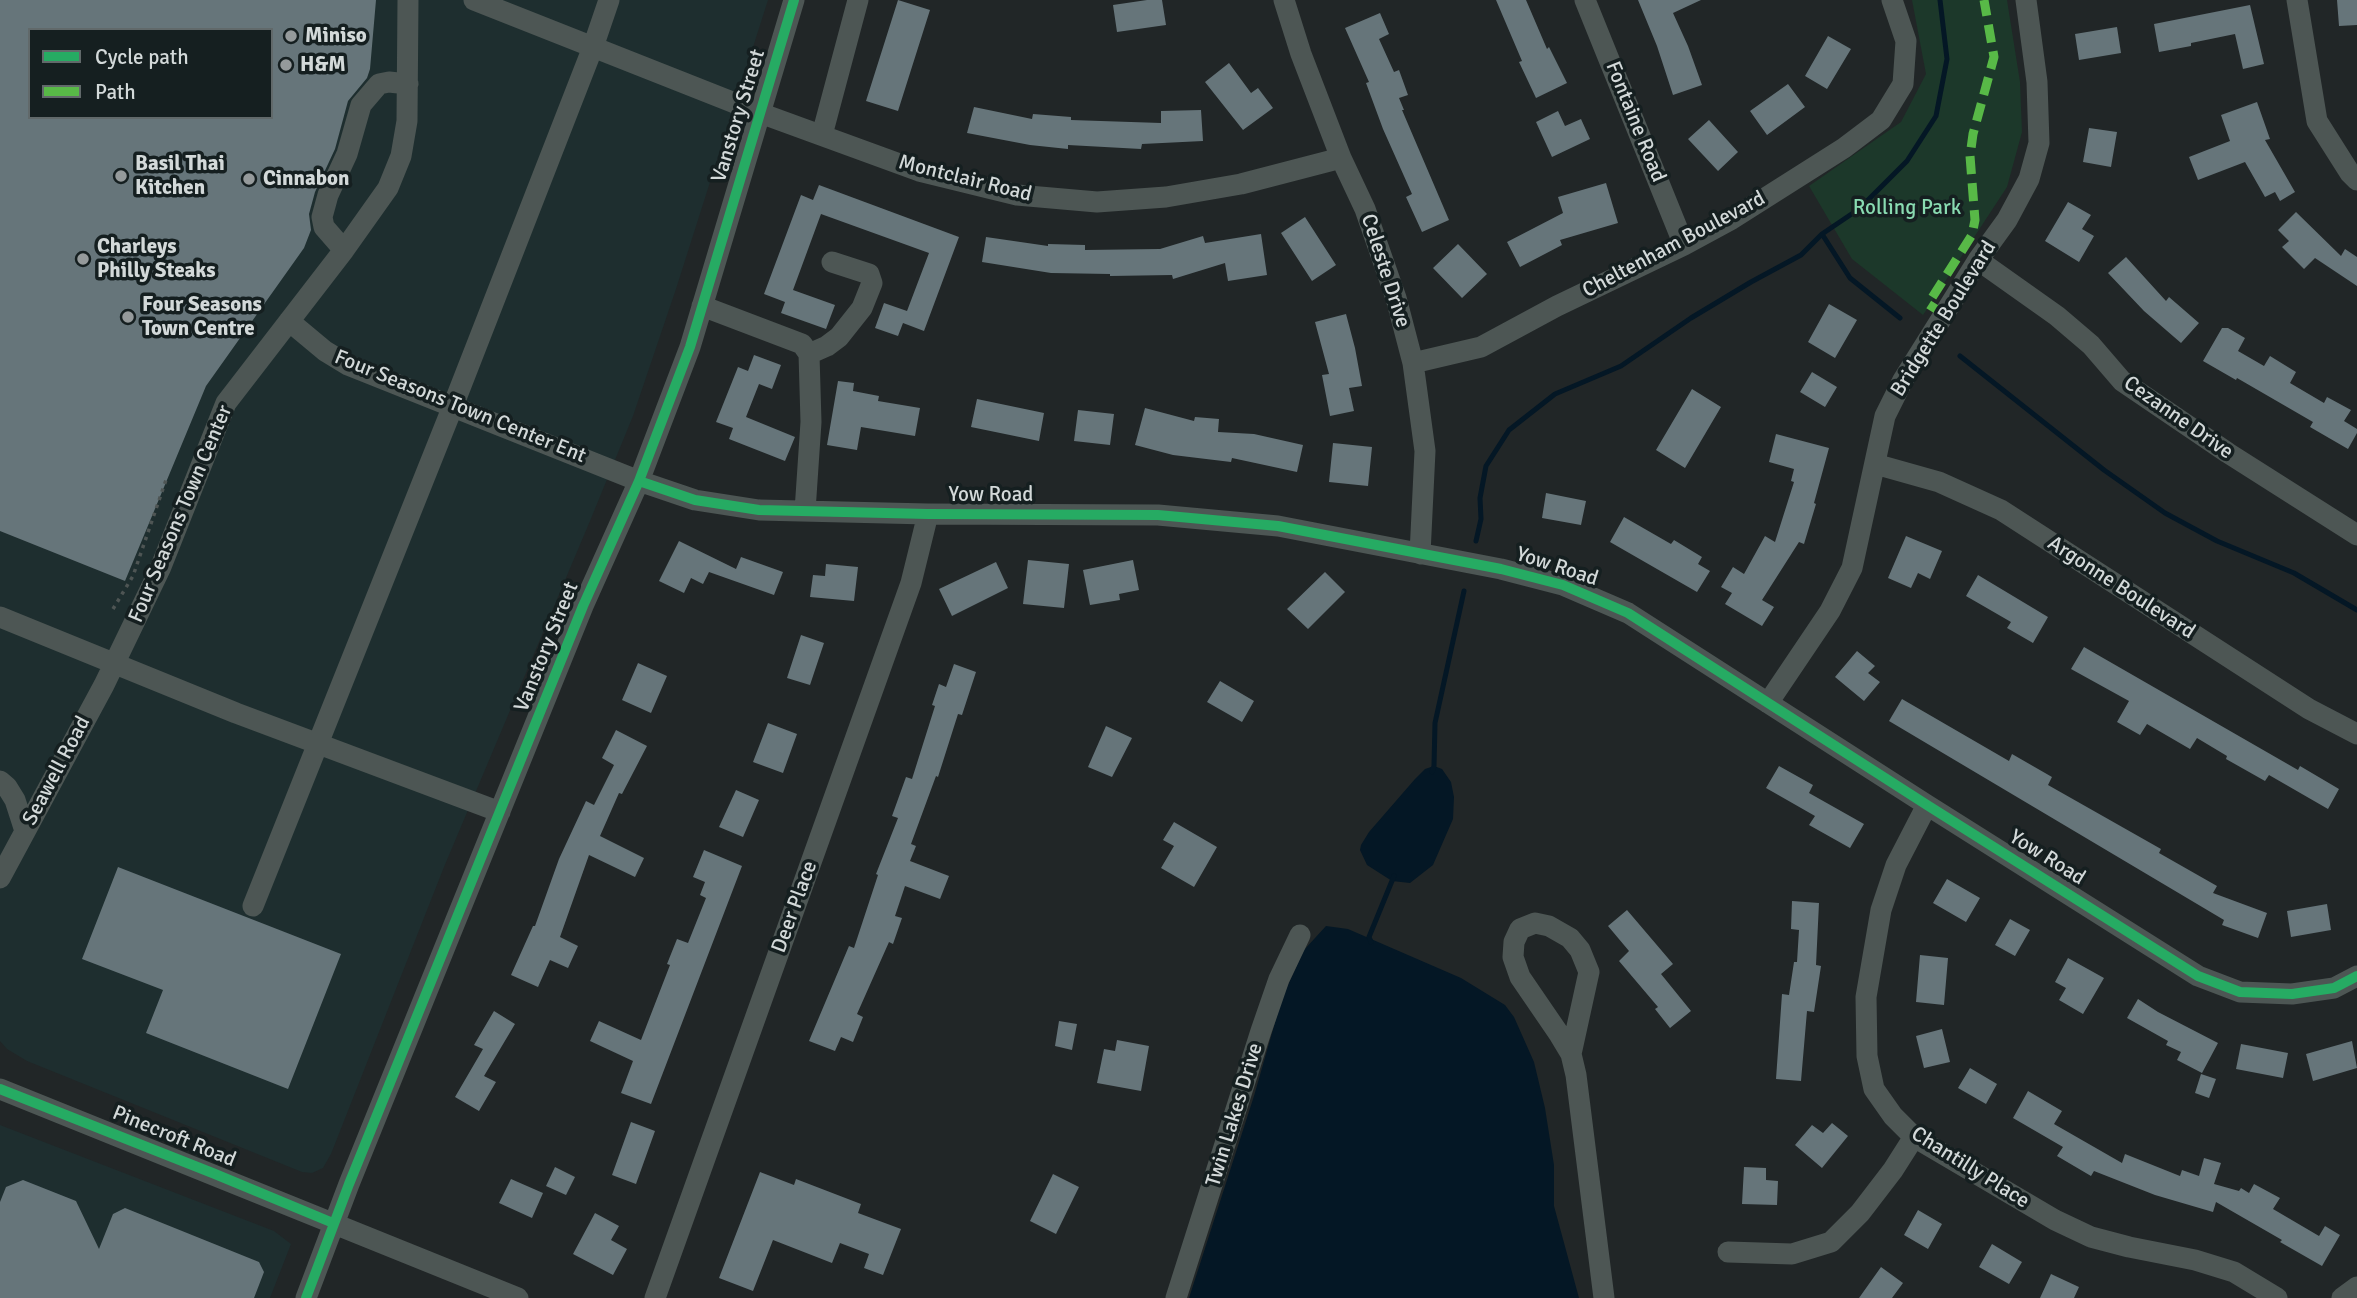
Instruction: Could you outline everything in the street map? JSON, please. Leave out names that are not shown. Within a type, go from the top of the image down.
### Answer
[{"type":"street","name":"Four Seasons Town Center","points":[[115,663],[160,569],[226,404],[381,201],[396,172],[407,121],[408,0]]},
{"type":"street","points":[[474,0],[760,113]]},
{"type":"street","points":[[253,906],[453,406],[609,0]]},
{"type":"street","name":"Vanstory Street","points":[[306,1298],[332,1223],[583,606],[639,481],[690,348],[794,0]]},
{"type":"street","points":[[822,135],[858,0]]},
{"type":"street","name":"Celeste Drive","points":[[1284,0],[1301,54],[1341,158],[1365,209],[1396,298],[1413,363],[1424,451],[1420,554]]},
{"type":"street","name":"Fontaine Road","points":[[1585,0],[1685,245]]},
{"type":"street","name":"Cheltenham Boulevard","points":[[1413,363],[1481,347],[1557,306],[1685,245],[1732,219],[1844,148],[1881,120],[1903,84],[1906,41],[1892,0]]},
{"type":"street","name":"Bridgette Boulevard","points":[[1768,703],[1830,611],[1852,568],[1885,416],[1903,380],[1978,260],[2007,220],[2029,179],[2039,143],[2037,82],[2026,0]]},
{"type":"street","points":[[2297,0],[2318,121],[2357,180]]},
{"type":"street","points":[[344,250],[324,227],[322,217],[361,105],[379,85],[389,82],[408,84]]},
{"type":"street","name":"Montclair Road","points":[[760,113],[919,171],[1017,195],[1097,202],[1166,197],[1241,184],[1341,158]]},
{"type":"street","name":"Cezanne Drive","points":[[1978,260],[2057,316],[2091,345],[2122,382],[2357,535]]},
{"type":"street","points":[[809,354],[839,337],[862,308],[872,283],[869,274],[832,262]]},
{"type":"street","points":[[702,306],[802,344],[809,354],[811,422],[805,510]]},
{"type":"street","name":"Four Seasons Town Center Ent","points":[[289,321],[325,351],[348,365],[639,481]]},
{"type":"street","name":"Argonne Boulevard","points":[[1875,464],[1939,482],[2001,510],[2309,709],[2357,734]]},
{"type":"street","name":"Yow Road","points":[[639,481],[695,500],[759,510],[1158,515],[1278,526],[1501,569],[1574,589],[1628,613],[2198,976],[2240,992],[2292,994],[2334,988],[2357,976]]},
{"type":"street","name":"Deer Place","points":[[655,1298],[911,583],[928,514]]},
{"type":"street","points":[[0,617],[236,713],[500,812]]},
{"type":"street","name":"Seawell Road","points":[[0,878],[115,663]]},
{"type":"street","points":[[0,781],[15,800],[25,831]]},
{"type":"street","name":"Chantilly Place","points":[[1927,805],[1896,865],[1881,910],[1866,997],[1867,1056],[1874,1090],[1893,1116],[1914,1137],[2055,1220],[2091,1237],[2195,1260],[2234,1272],[2277,1298]]},
{"type":"street","points":[[1571,1054],[1589,972],[1580,950],[1570,938],[1549,926],[1535,923],[1520,929],[1514,942],[1513,957],[1520,977],[1571,1054],[1576,1075],[1604,1298]]},
{"type":"street","name":"Twin Lakes Drive","points":[[1176,1298],[1261,1031],[1279,979],[1300,935]]},
{"type":"street","points":[[0,1074],[9,1092]]},
{"type":"street","name":"Pinecroft Road","points":[[9,1092],[518,1298]]},
{"type":"street","points":[[1728,1252],[1792,1254],[1831,1242],[1860,1213],[1914,1137]]},
{"type":"street","points":[[2342,1298],[2357,1287]]},
{"type":"path","points":[[113,609],[132,576],[166,480]]},
{"type":"shaded area","points":[[0,0],[768,0],[633,416],[444,867],[331,1154],[323,1168],[312,1173],[302,1172],[27,1061],[7,1049],[0,1041]]},
{"type":"shaded area","points":[[0,1125],[274,1231],[291,1244],[270,1298],[0,1298]]},
{"type":"green space","name":"Rolling Park","points":[[1912,0],[2007,0],[2020,82],[2022,132],[2007,187],[1923,315],[1852,259],[1809,186],[1901,122],[1926,74]]},
{"type":"water","points":[[1434,766],[1442,769],[1451,782],[1454,797],[1453,819],[1433,865],[1410,883],[1392,881],[1367,865],[1360,850],[1361,845],[1415,779],[1425,769]]},
{"type":"water","points":[[1326,926],[1348,929],[1461,978],[1505,1005],[1514,1017],[1534,1062],[1545,1108],[1554,1165],[1554,1206],[1579,1298],[1189,1298],[1254,1096],[1282,998],[1304,950]]},
{"type":"building","name":"Four Seasons Town Centre","points":[[0,0],[376,0],[370,69],[367,78],[348,101],[335,149],[315,192],[309,214],[311,230],[304,248],[206,386],[125,581],[0,531]]},
{"type":"building","points":[[898,0],[930,10],[898,111],[866,101]]},
{"type":"building","points":[[1162,0],[1166,25],[1117,32],[1113,5]]},
{"type":"building","points":[[1496,0],[1526,0],[1547,49],[1549,47],[1567,83],[1536,98],[1519,62],[1522,61]]},
{"type":"building","points":[[1638,0],[1701,0],[1673,13],[1702,85],[1673,95]]},
{"type":"building","points":[[2337,0],[2357,0],[2357,25],[2339,26]]},
{"type":"building","points":[[2250,5],[2264,64],[2243,69],[2235,34],[2159,52],[2154,24]]},
{"type":"building","points":[[1380,13],[1389,34],[1379,39],[1394,72],[1399,70],[1408,95],[1399,98],[1402,110],[1449,220],[1422,232],[1406,197],[1412,194],[1383,129],[1366,83],[1369,82],[1345,28]]},
{"type":"building","points":[[2117,27],[2121,53],[2079,60],[2075,34]]},
{"type":"building","points":[[1828,36],[1851,49],[1827,89],[1805,76]]},
{"type":"building","points":[[1229,63],[1251,93],[1258,88],[1273,108],[1243,130],[1205,82]]},
{"type":"building","points":[[1788,84],[1805,107],[1767,135],[1750,111]]},
{"type":"building","points":[[2257,102],[2270,139],[2265,140],[2295,192],[2280,201],[2275,192],[2265,197],[2245,162],[2198,180],[2189,157],[2230,141],[2221,115]]},
{"type":"building","points":[[974,107],[1032,119],[1033,114],[1071,117],[1071,120],[1161,123],[1161,111],[1201,110],[1203,141],[1142,144],[1141,149],[1068,145],[1068,149],[1030,145],[967,133]]},
{"type":"building","points":[[1558,111],[1565,126],[1581,119],[1590,139],[1552,157],[1536,122]]},
{"type":"building","points":[[1709,120],[1738,152],[1718,171],[1688,139]]},
{"type":"building","points":[[2089,128],[2117,132],[2111,167],[2083,162]]},
{"type":"building","points":[[1606,183],[1618,223],[1560,240],[1562,245],[1520,267],[1507,242],[1563,213],[1558,197]]},
{"type":"building","points":[[819,185],[959,237],[924,331],[903,323],[898,336],[875,328],[884,303],[907,311],[929,253],[821,214],[793,290],[835,305],[826,329],[781,313],[785,302],[764,294],[801,195],[813,200]]},
{"type":"building","points":[[2068,202],[2091,215],[2082,229],[2094,236],[2079,262],[2045,241]]},
{"type":"building","points":[[2296,212],[2341,256],[2345,249],[2357,257],[2357,286],[2315,258],[2304,269],[2282,247],[2289,241],[2278,230]]},
{"type":"building","points":[[1305,217],[1336,265],[1312,281],[1281,233]]},
{"type":"building","points":[[1261,234],[1267,275],[1228,281],[1225,263],[1173,279],[1172,275],[1051,273],[982,262],[986,237],[1048,246],[1085,245],[1085,250],[1160,249],[1203,236],[1205,243]]},
{"type":"building","points":[[1458,244],[1487,274],[1462,298],[1433,268]]},
{"type":"building","points":[[2126,257],[2166,301],[2169,297],[2199,323],[2181,343],[2144,311],[2108,273]]},
{"type":"building","points":[[1829,304],[1857,320],[1835,358],[1808,342]]},
{"type":"building","points":[[1346,314],[1362,386],[1349,388],[1354,411],[1330,416],[1322,375],[1329,374],[1315,322]]},
{"type":"building","points":[[2222,328],[2228,328],[2245,338],[2238,351],[2264,366],[2270,356],[2296,372],[2290,383],[2324,403],[2327,397],[2351,410],[2344,421],[2357,429],[2357,433],[2348,449],[2310,427],[2313,422],[2203,361]]},
{"type":"building","points":[[754,355],[781,365],[772,389],[759,384],[746,417],[795,437],[785,461],[729,439],[733,428],[716,422],[738,367],[748,371]]},
{"type":"building","points":[[1812,372],[1837,387],[1825,407],[1800,392]]},
{"type":"building","points":[[838,381],[854,383],[853,391],[879,396],[878,401],[920,408],[915,436],[861,427],[857,450],[827,445]]},
{"type":"building","points":[[1692,389],[1721,407],[1685,468],[1656,450]]},
{"type":"building","points":[[977,399],[1044,413],[1039,441],[971,427]]},
{"type":"building","points":[[1145,408],[1194,421],[1195,417],[1219,419],[1218,432],[1254,434],[1303,445],[1297,472],[1232,458],[1231,462],[1173,455],[1135,445]]},
{"type":"building","points":[[1078,410],[1114,414],[1110,445],[1074,441]]},
{"type":"building","points":[[1776,434],[1829,448],[1804,544],[1799,542],[1762,600],[1774,607],[1762,626],[1725,604],[1732,593],[1721,587],[1733,567],[1744,574],[1765,536],[1775,542],[1794,482],[1791,481],[1794,469],[1769,462]]},
{"type":"building","points":[[1333,443],[1372,447],[1368,486],[1329,482]]},
{"type":"building","points":[[1546,493],[1586,501],[1581,525],[1542,518]]},
{"type":"building","points":[[1624,517],[1671,544],[1674,540],[1702,557],[1698,564],[1710,571],[1697,592],[1610,542]]},
{"type":"building","points":[[1906,536],[1942,551],[1930,579],[1918,573],[1911,588],[1888,578]]},
{"type":"building","points":[[679,541],[736,569],[741,557],[783,572],[774,595],[709,572],[703,584],[691,578],[684,593],[659,581]]},
{"type":"building","points":[[1028,560],[1069,564],[1064,608],[1023,604]]},
{"type":"building","points":[[1133,560],[1139,590],[1119,594],[1120,600],[1090,605],[1083,570]]},
{"type":"building","points":[[996,562],[1008,588],[952,616],[939,589]]},
{"type":"building","points":[[826,564],[858,567],[854,601],[810,597],[813,575],[825,576]]},
{"type":"building","points":[[1325,572],[1345,592],[1308,629],[1287,609]]},
{"type":"building","points":[[1978,575],[2048,617],[2033,643],[2007,628],[2011,622],[1966,596]]},
{"type":"building","points":[[801,635],[824,643],[810,685],[787,678]]},
{"type":"building","points":[[2084,647],[2298,770],[2300,766],[2339,789],[2328,809],[2269,775],[2265,781],[2226,759],[2227,756],[2197,738],[2190,749],[2147,724],[2140,735],[2117,722],[2129,701],[2071,669]]},
{"type":"building","points":[[1857,651],[1875,666],[1868,673],[1880,682],[1864,701],[1835,677]]},
{"type":"building","points":[[638,663],[667,676],[651,713],[622,700]]},
{"type":"building","points":[[954,664],[976,672],[962,715],[958,714],[938,777],[936,776],[911,844],[916,846],[910,861],[949,876],[940,899],[905,886],[895,916],[902,918],[893,944],[889,942],[857,1014],[863,1017],[853,1042],[841,1037],[835,1051],[809,1041],[849,946],[854,948],[878,875],[876,874],[898,818],[892,816],[906,777],[912,779],[935,706],[932,705],[939,684],[946,687]]},
{"type":"building","points":[[1220,681],[1254,701],[1242,722],[1207,702]]},
{"type":"building","points":[[1902,699],[2009,761],[2012,754],[2052,777],[2048,785],[2161,849],[2159,853],[2217,886],[2213,893],[2267,913],[2258,938],[2222,925],[2224,920],[1889,721]]},
{"type":"building","points":[[768,723],[797,734],[783,773],[753,762]]},
{"type":"building","points":[[1106,726],[1132,738],[1112,777],[1088,767]]},
{"type":"building","points":[[616,730],[647,746],[622,794],[619,793],[600,836],[644,858],[635,877],[589,855],[560,937],[578,946],[568,968],[550,960],[538,987],[511,975],[535,926],[559,859],[586,801],[594,805],[614,765],[602,758]]},
{"type":"building","points":[[1779,766],[1813,785],[1809,793],[1864,824],[1850,848],[1809,825],[1815,816],[1766,788]]},
{"type":"building","points":[[736,790],[759,800],[743,837],[719,827]]},
{"type":"building","points":[[1174,822],[1217,847],[1194,887],[1161,868],[1174,846],[1163,840]]},
{"type":"building","points":[[704,850],[742,866],[651,1104],[621,1093],[633,1061],[590,1041],[599,1021],[641,1040],[670,965],[667,964],[677,939],[688,943],[706,898],[700,895],[705,882],[693,877]]},
{"type":"building","points":[[118,867],[341,954],[288,1089],[146,1033],[163,990],[82,959]]},
{"type":"building","points":[[1947,879],[1980,898],[1966,922],[1933,903]]},
{"type":"building","points":[[1792,901],[1819,903],[1816,965],[1821,966],[1814,1012],[1807,1011],[1801,1081],[1776,1079],[1782,994],[1789,995],[1794,962],[1797,962],[1799,930],[1791,929]]},
{"type":"building","points":[[2327,904],[2331,930],[2291,937],[2287,911]]},
{"type":"building","points":[[1627,910],[1673,964],[1661,974],[1691,1011],[1670,1028],[1655,1009],[1658,1007],[1619,961],[1629,951],[1608,926]]},
{"type":"building","points":[[2010,919],[2030,930],[2015,956],[1995,945]]},
{"type":"building","points":[[1920,955],[1948,958],[1944,1005],[1916,1002]]},
{"type":"building","points":[[2068,958],[2104,978],[2083,1014],[2059,1000],[2066,988],[2055,982]]},
{"type":"building","points":[[2138,999],[2218,1043],[2202,1073],[2177,1060],[2181,1052],[2166,1045],[2168,1041],[2127,1018]]},
{"type":"building","points":[[494,1011],[515,1024],[484,1076],[496,1082],[479,1111],[455,1097],[483,1049],[474,1045]]},
{"type":"building","points":[[1059,1021],[1077,1024],[1072,1050],[1055,1046]]},
{"type":"building","points":[[1942,1029],[1950,1062],[1924,1068],[1916,1036]]},
{"type":"building","points":[[1117,1040],[1149,1046],[1141,1091],[1097,1083],[1104,1049],[1115,1051]]},
{"type":"building","points":[[2352,1041],[2357,1068],[2313,1081],[2306,1054]]},
{"type":"building","points":[[2241,1044],[2288,1053],[2283,1078],[2236,1069]]},
{"type":"building","points":[[1970,1068],[1997,1084],[1986,1104],[1958,1088]]},
{"type":"building","points":[[2201,1074],[2216,1079],[2209,1098],[2195,1093]]},
{"type":"building","points":[[2028,1091],[2062,1111],[2054,1124],[2122,1163],[2125,1154],[2180,1176],[2182,1170],[2199,1176],[2204,1158],[2221,1163],[2214,1184],[2239,1191],[2241,1188],[2249,1193],[2254,1184],[2280,1198],[2273,1209],[2319,1236],[2325,1226],[2340,1235],[2322,1266],[2216,1202],[2213,1212],[2155,1195],[2094,1171],[2091,1176],[2057,1156],[2063,1147],[2013,1118]]},
{"type":"building","points":[[631,1122],[655,1131],[636,1184],[612,1175]]},
{"type":"building","points":[[1832,1123],[1848,1136],[1822,1168],[1795,1145],[1812,1125],[1823,1133]]},
{"type":"building","points":[[555,1167],[575,1177],[566,1195],[546,1186]]},
{"type":"building","points":[[1744,1167],[1766,1168],[1766,1180],[1778,1181],[1777,1205],[1742,1204]]},
{"type":"building","points":[[760,1172],[794,1185],[796,1179],[861,1204],[858,1213],[901,1229],[883,1275],[864,1268],[869,1254],[840,1243],[832,1263],[773,1240],[753,1291],[719,1278]]},
{"type":"building","points":[[1053,1174],[1079,1187],[1056,1234],[1030,1221]]},
{"type":"building","points":[[511,1179],[543,1193],[532,1218],[499,1203]]},
{"type":"building","points":[[23,1180],[76,1201],[99,1249],[113,1214],[125,1208],[259,1262],[264,1272],[254,1298],[0,1298],[0,1202],[6,1187]]},
{"type":"building","points":[[1918,1210],[1942,1224],[1928,1249],[1904,1235]]},
{"type":"building","points":[[595,1213],[619,1226],[611,1240],[627,1249],[613,1275],[573,1254]]},
{"type":"building","points":[[1992,1244],[2022,1262],[2009,1284],[1979,1267]]},
{"type":"building","points":[[1881,1267],[1903,1283],[1892,1298],[1859,1298]]},
{"type":"building","points":[[2051,1274],[2079,1287],[2074,1298],[2040,1298]]},
{"type":"waterway","points":[[1476,541],[1486,466],[1509,430],[1555,394],[1621,366],[1691,318],[1801,255],[1822,234],[1859,209],[1907,161],[1936,116],[1947,59],[1940,0]]},
{"type":"waterway","points":[[1822,234],[1850,278],[1900,318]]},
{"type":"waterway","points":[[1960,356],[2104,470],[2165,513],[2217,541],[2294,573],[2357,610]]},
{"type":"waterway","points":[[1432,772],[1435,723],[1464,591]]},
{"type":"waterway","points":[[1371,942],[1369,937],[1394,876]]},
{"type":"marked path","points":[[1944,314],[1928,304],[1972,235],[1975,220],[1970,156],[1973,134],[1994,57],[1984,0]]},
{"type":"cycle path","points":[[306,1298],[349,1184],[583,606],[639,481],[690,347],[794,0]]},
{"type":"cycle path","points":[[639,481],[695,500],[759,510],[1158,515],[1278,526],[1501,569],[1563,585],[1628,613],[2198,976],[2240,992],[2292,994],[2334,988],[2357,976]]},
{"type":"cycle path","points":[[0,1089],[333,1223]]},
{"type":"place","name":"Miniso","points":[[291,36]]},
{"type":"place","name":"H&M","points":[[286,65]]},
{"type":"place","name":"Basil Thai Kitchen","points":[[121,176]]},
{"type":"place","name":"Cinnabon","points":[[249,179]]},
{"type":"place","name":"Charleys Philly Steaks","points":[[83,259]]},
{"type":"place","name":"Four Seasons Town Centre","points":[[128,317]]}]
